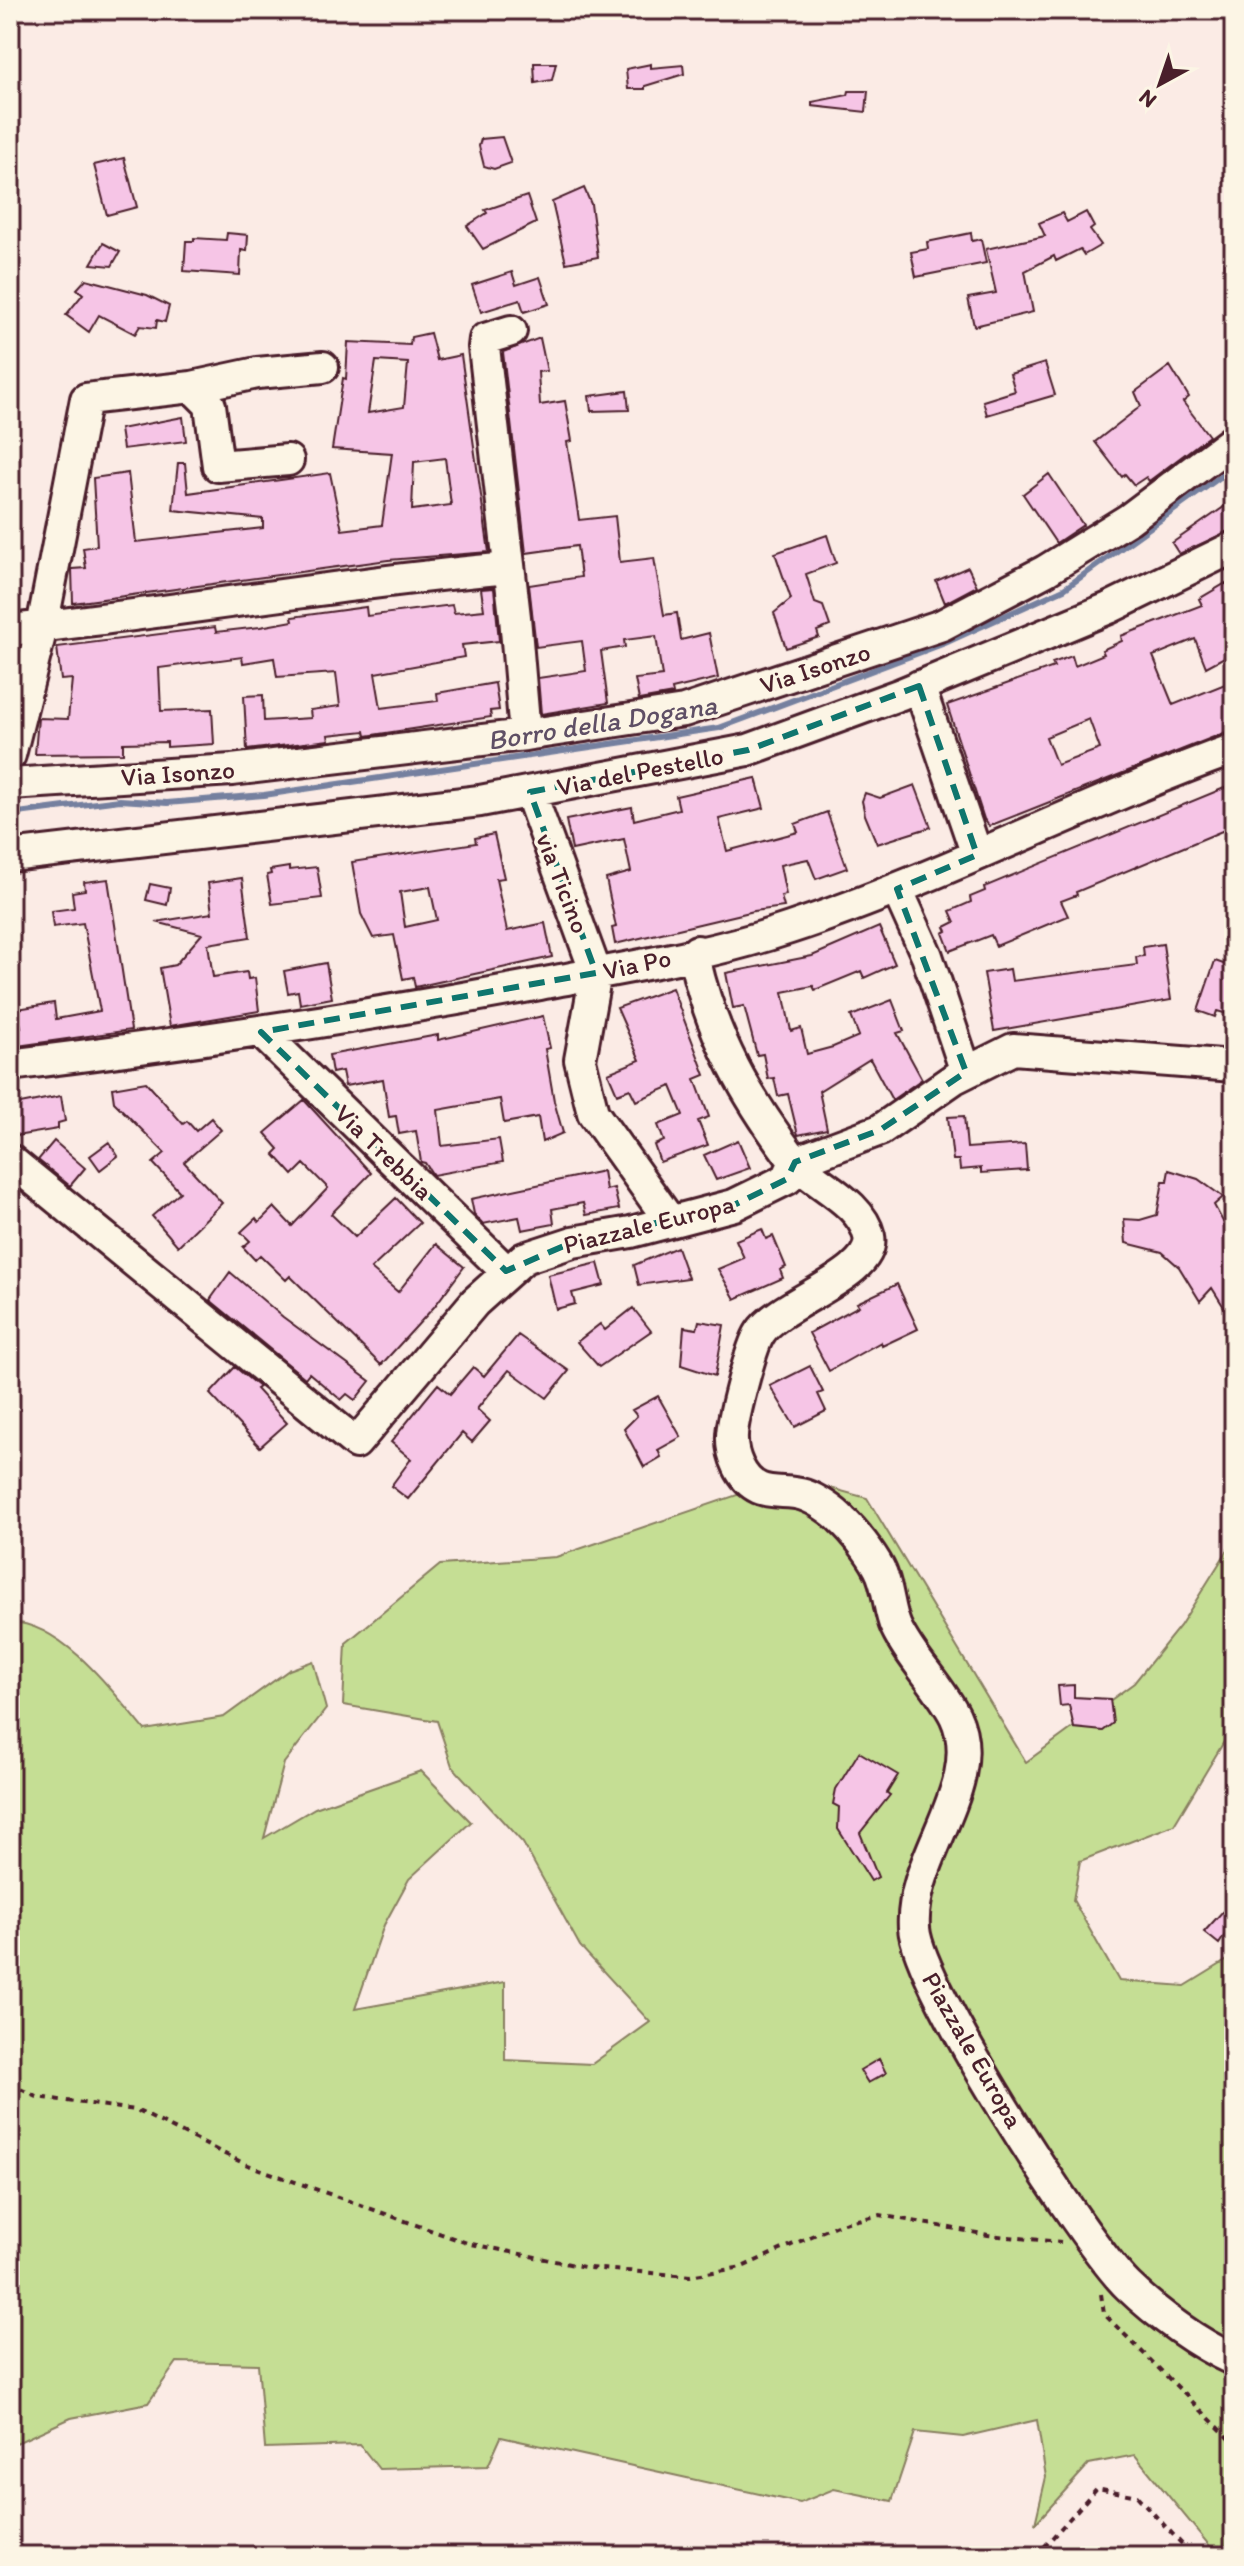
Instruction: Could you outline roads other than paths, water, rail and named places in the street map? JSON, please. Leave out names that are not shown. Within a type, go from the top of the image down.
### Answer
[{"type":"street","points":[[511,331],[491,335],[485,339],[484,347],[525,735]]},
{"type":"street","points":[[10,755],[42,627],[86,399],[192,387],[257,373],[323,367]]},
{"type":"street","points":[[192,387],[210,405],[218,466],[288,460]]},
{"type":"street","name":"Via Isonzo","points":[[10,784],[232,770],[525,735],[684,711],[942,625],[1081,549],[1129,519],[1234,440]]},
{"type":"street","name":"Via del Pestello","points":[[10,856],[465,803],[748,750],[919,686],[1109,608],[1233,552]]},
{"type":"street","points":[[10,630],[173,613],[385,579],[509,568]]},
{"type":"street","points":[[919,686],[977,855]]},
{"type":"street","name":"Via Po","points":[[10,1065],[261,1032],[596,973],[787,929],[897,889],[1171,772],[1234,749]]},
{"type":"street","name":"via Ticino","points":[[530,792],[596,973]]},
{"type":"street","points":[[897,889],[927,956],[966,1072]]},
{"type":"street","points":[[697,951],[695,961],[712,1027],[756,1106],[795,1162],[880,1130],[966,1072],[1013,1049],[1234,1066]]},
{"type":"street","points":[[596,973],[580,1060],[593,1113],[670,1221]]},
{"type":"street","name":"Via Trebbia","points":[[261,1032],[506,1271]]},
{"type":"street","name":"Piazzale Europa","points":[[10,1160],[356,1443],[422,1361],[506,1271],[524,1258],[573,1242],[734,1205],[787,1179],[795,1162],[814,1182],[826,1187],[853,1208],[869,1236],[868,1249],[858,1266],[779,1313],[759,1334],[731,1435],[734,1455],[740,1470],[758,1488],[804,1495],[841,1518],[880,1569],[896,1627],[961,1731],[963,1761],[950,1806],[916,1887],[914,1930],[925,1968],[1029,2149],[1094,2243],[1128,2285],[1214,2352],[1234,2360]]},
{"type":"waterway","name":"Borro della Dogana","points":[[10,814],[120,800],[167,803],[264,795],[719,728],[945,643],[1064,589],[1234,467]]}]
